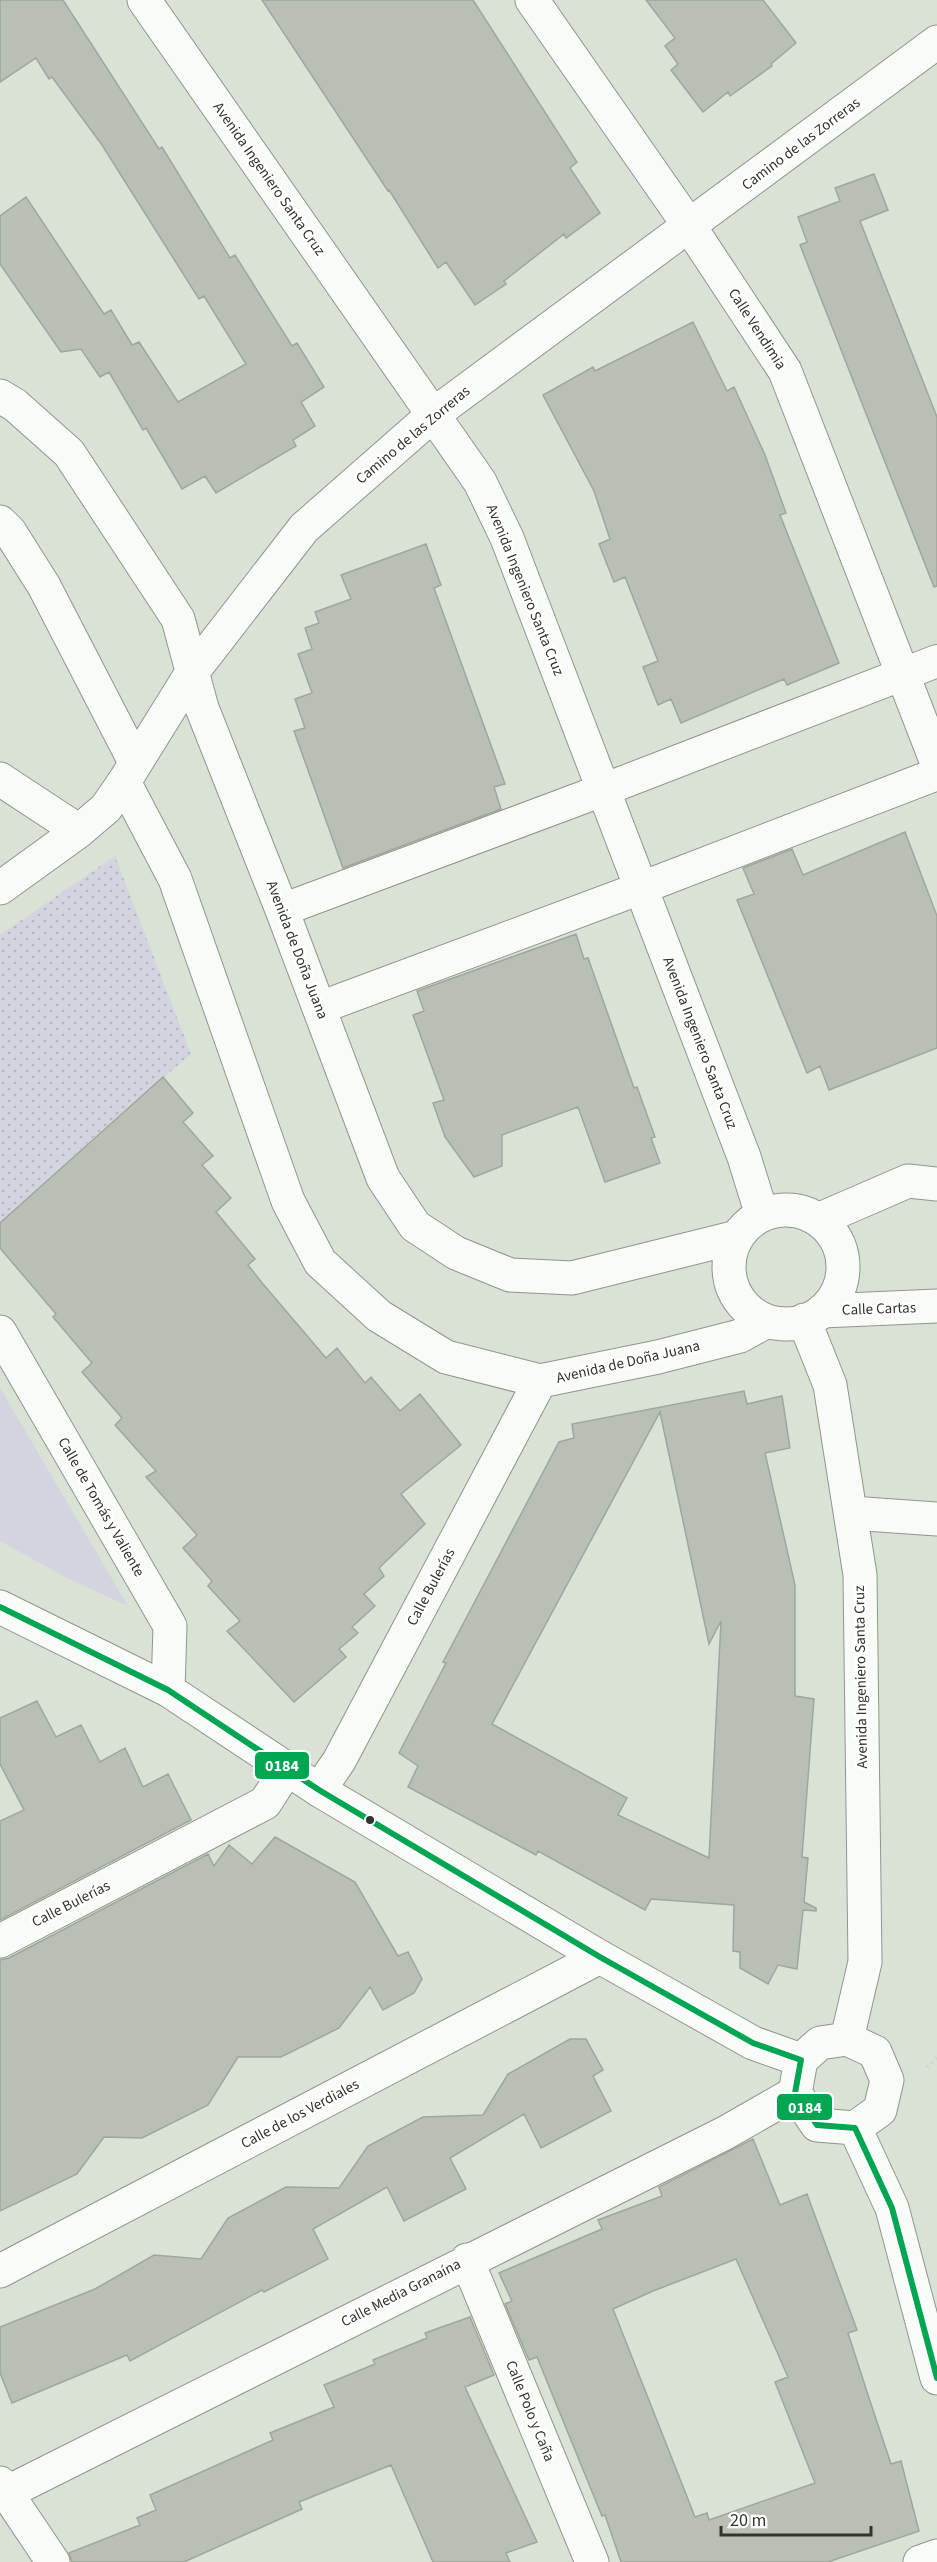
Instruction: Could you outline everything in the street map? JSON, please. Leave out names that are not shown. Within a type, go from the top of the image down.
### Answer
[{"type":"street","name":"Avenida Ingeniero Santa Cruz","points":[[144,0],[480,482],[507,538],[744,1157],[762,1215]]},
{"type":"street","name":"Calle Vendimia","points":[[532,0],[690,227],[785,371],[937,763]]},
{"type":"street","name":"Camino de las Zorreras","points":[[0,888],[79,831],[106,808],[191,674],[304,528],[434,414],[690,227],[937,42]]},
{"type":"street","name":"Avenida de Doña Juana","points":[[0,396],[15,405],[69,453],[178,619],[202,708],[282,910],[383,1178],[415,1226],[456,1253],[510,1275],[572,1278],[737,1237]]},
{"type":"street","name":"Avenida de Doña Juana","points":[[0,522],[10,532],[44,586],[130,772],[175,879],[288,1201],[320,1262],[379,1317],[446,1357],[540,1381],[658,1357],[740,1336],[767,1321]]},
{"type":"street","points":[[282,910],[603,790],[937,661]]},
{"type":"street","points":[[319,1008],[937,774]]},
{"type":"street","points":[[0,779],[79,831]]},
{"type":"street","points":[[818,1220],[908,1181],[937,1184]]},
{"type":"street","points":[[780,1210],[800,1212],[818,1220],[835,1239],[843,1264],[841,1282],[834,1298],[813,1316],[786,1324],[767,1321],[752,1313],[740,1301],[732,1287],[729,1261],[737,1237],[748,1224],[762,1215],[780,1210]]},
{"type":"street","name":"Calle Cartas","points":[[813,1316],[937,1306]]},
{"type":"street","name":"Avenida Ingeniero Santa Cruz","points":[[813,1316],[830,1385],[860,1575],[865,1962],[847,2039]]},
{"type":"street","name":"Calle de Tomás y Valiente","points":[[0,1332],[170,1626],[168,1690]]},
{"type":"street","name":"Calle Bulerías","points":[[319,1790],[344,1750],[540,1381]]},
{"type":"street","points":[[851,1514],[937,1519]]},
{"type":"street","points":[[0,1607],[168,1690],[319,1790],[600,1957],[753,2043],[801,2060]]},
{"type":"street","name":"Calle Bulerías","points":[[0,1941],[265,1803],[287,1769]]},
{"type":"street","name":"Calle de los Verdiales","points":[[0,2271],[600,1957]]},
{"type":"street","points":[[847,2039],[874,2052],[887,2080],[880,2110],[855,2128],[817,2125],[795,2093],[801,2060],[820,2043],[847,2039]]},
{"type":"street","name":"Calle Media Granaína","points":[[4,2488],[725,2133],[795,2093]]},
{"type":"street","points":[[855,2128],[892,2208],[937,2378]]},
{"type":"street","name":"Calle Polo y Caña","points":[[467,2260],[592,2562]]},
{"type":"street","points":[[4,2488],[53,2562]]},
{"type":"street","points":[[920,2562],[937,2556]]},
{"type":"shaded area","points":[[115,856],[191,1054],[94,1137],[0,1223],[0,935]]},
{"type":"shaded area","points":[[0,1388],[128,1606],[67,1578],[0,1541]]},
{"type":"building","points":[[0,0],[63,0],[159,149],[162,147],[230,258],[235,255],[292,346],[297,343],[324,387],[301,402],[315,426],[293,440],[296,446],[216,493],[205,476],[182,489],[146,428],[143,430],[109,372],[100,377],[81,349],[61,352],[0,264],[0,216],[26,197],[104,314],[111,310],[132,345],[139,342],[178,402],[246,364],[204,296],[199,299],[102,145],[52,77],[49,79],[36,58],[0,82]]},
{"type":"building","points":[[262,0],[473,0],[577,162],[570,168],[600,213],[566,238],[564,234],[504,281],[506,284],[475,305],[446,262],[438,268],[389,190]]},
{"type":"building","points":[[646,0],[763,0],[796,43],[771,64],[772,66],[730,96],[728,92],[703,112],[671,70],[678,64],[665,46],[675,38]]},
{"type":"building","points":[[874,174],[888,210],[860,221],[937,417],[937,586],[934,587],[800,245],[807,242],[798,217],[840,201],[835,188]]},
{"type":"building","points":[[693,322],[727,391],[734,387],[765,455],[786,513],[780,515],[839,663],[787,685],[784,679],[681,723],[671,699],[658,705],[643,667],[658,661],[625,577],[614,582],[599,544],[610,539],[594,491],[543,395],[593,367],[595,371]]},
{"type":"building","points":[[426,544],[441,585],[434,588],[505,784],[494,787],[501,809],[343,868],[294,731],[305,728],[295,699],[312,693],[298,654],[312,649],[305,628],[319,623],[315,612],[351,599],[341,575]]},
{"type":"building","points":[[905,832],[937,916],[937,1048],[829,1090],[820,1066],[807,1073],[737,900],[754,894],[743,868],[792,849],[803,875]]},
{"type":"building","points":[[576,934],[584,959],[588,958],[634,1088],[637,1087],[655,1137],[651,1138],[660,1163],[605,1182],[578,1107],[502,1135],[502,1166],[474,1177],[445,1137],[433,1103],[444,1100],[413,1015],[424,1011],[417,991]]},
{"type":"building","points":[[163,1077],[193,1113],[183,1122],[213,1156],[202,1165],[231,1198],[216,1212],[255,1259],[248,1265],[263,1284],[326,1358],[337,1348],[365,1383],[371,1377],[400,1411],[420,1394],[461,1445],[401,1494],[425,1524],[379,1568],[384,1576],[364,1594],[375,1606],[352,1627],[358,1633],[339,1649],[346,1657],[294,1702],[227,1631],[240,1621],[208,1586],[212,1581],[183,1548],[197,1535],[146,1477],[156,1471],[115,1425],[122,1418],[82,1372],[92,1363],[53,1317],[56,1314],[0,1248],[0,1223]]},
{"type":"building","points":[[744,1391],[747,1404],[782,1396],[790,1448],[765,1453],[795,1585],[795,1696],[814,1699],[802,1857],[808,1858],[804,1902],[816,1908],[816,1911],[803,1910],[797,1969],[778,1965],[768,1984],[740,1968],[740,1952],[733,1951],[734,1905],[651,1899],[645,1910],[538,1851],[536,1855],[408,1787],[418,1766],[399,1753],[446,1663],[443,1662],[559,1442],[574,1438],[572,1424]],"holes":[[[660,1412],[709,1644],[721,1621],[709,1858],[618,1815],[627,1798],[492,1724]]]},
{"type":"building","points":[[37,1701],[56,1737],[81,1725],[100,1762],[125,1748],[143,1787],[168,1774],[191,1820],[0,1920],[0,1821],[24,1810],[0,1764],[0,1718]]},
{"type":"building","points":[[275,1837],[355,1882],[398,1956],[408,1952],[422,1979],[414,1993],[383,2010],[370,1987],[339,2028],[281,2057],[238,2057],[208,2105],[142,2138],[104,2137],[77,2174],[0,2211],[0,1960],[9,1958],[208,1854],[214,1866],[229,1845],[252,1864]]},
{"type":"building","points":[[570,2039],[586,2039],[603,2070],[593,2076],[611,2111],[541,2148],[524,2114],[450,2158],[466,2189],[404,2221],[387,2187],[313,2229],[328,2259],[264,2292],[262,2290],[130,2361],[127,2355],[12,2403],[0,2373],[0,2327],[95,2289],[154,2255],[201,2259],[228,2218],[286,2187],[339,2188],[368,2146],[423,2117],[483,2115],[508,2074]]},
{"type":"building","points":[[753,2139],[780,2205],[807,2194],[857,2330],[848,2333],[869,2398],[891,2464],[901,2461],[919,2531],[828,2562],[621,2562],[605,2515],[602,2516],[537,2357],[529,2360],[505,2304],[512,2301],[499,2273],[602,2229],[598,2220],[662,2196],[659,2187]],"holes":[[[736,2259],[788,2377],[775,2382],[815,2483],[709,2520],[707,2513],[695,2517],[613,2309]]]},
{"type":"building","points":[[470,2317],[494,2375],[465,2387],[537,2542],[506,2553],[510,2562],[433,2562],[391,2465],[299,2502],[302,2509],[184,2562],[72,2562],[69,2553],[140,2525],[137,2518],[156,2510],[150,2495],[273,2440],[270,2433],[334,2407],[324,2385],[375,2364],[373,2360],[427,2338],[425,2333]]},
{"type":"transit line","name":"0184","points":[[0,1607],[168,1690],[319,1790],[600,1957],[753,2043],[801,2060],[795,2093],[817,2125],[855,2128],[892,2208],[937,2378]]}]
